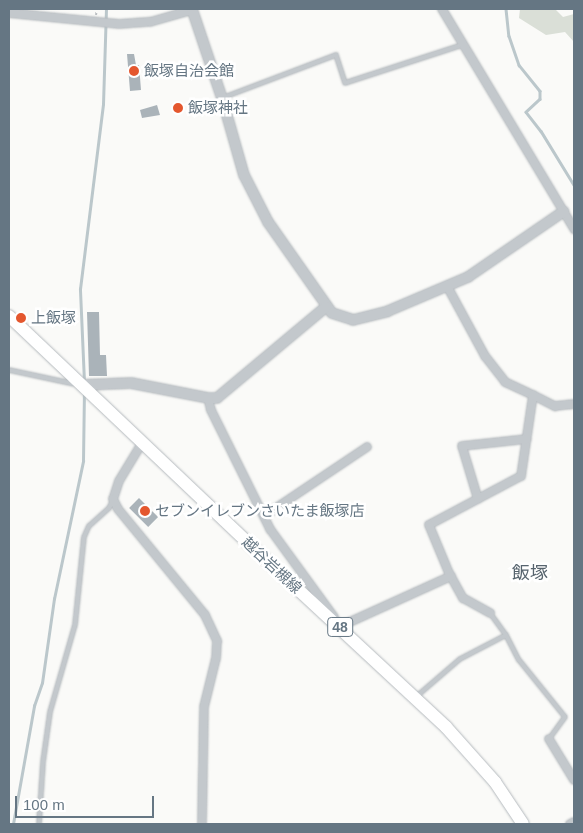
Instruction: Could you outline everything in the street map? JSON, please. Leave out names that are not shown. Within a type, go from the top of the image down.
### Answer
[{"type":"main road","name":"越谷岩槻線","points":[[9,316],[415,698],[472,754],[495,782],[523,824]]},
{"type":"street","points":[[442,9],[574,229]]},
{"type":"street","points":[[9,13],[119,24],[150,22],[192,10],[222,98],[244,175],[268,222],[326,307],[340,317],[353,320],[388,311],[468,277],[564,211]]},
{"type":"street","points":[[447,286],[485,356],[505,382],[555,406],[574,404]]},
{"type":"street","points":[[82,386],[131,383],[208,398],[224,394],[326,307]]},
{"type":"street","points":[[490,613],[463,598],[451,576],[429,525],[521,476],[533,395]]},
{"type":"street","points":[[208,398],[211,410],[270,529],[342,629],[451,576]]},
{"type":"street","points":[[478,499],[462,446],[527,439]]},
{"type":"street","points":[[142,443],[119,481],[113,499],[118,509],[175,576],[205,615],[217,641],[216,658],[204,707],[202,824]]},
{"type":"street","points":[[264,516],[367,447]]},
{"type":"street","points":[[549,738],[574,780]]},
{"type":"street","points":[[570,824],[574,822]]},
{"type":"lane","points":[[222,98],[336,55],[345,83],[462,45]]},
{"type":"lane","points":[[9,370],[82,386]]},
{"type":"lane","points":[[39,824],[43,762],[50,712],[75,625],[84,536],[89,526],[109,508],[113,499]]},
{"type":"lane","points":[[490,613],[506,635],[519,660],[565,717],[549,738]]},
{"type":"lane","points":[[415,698],[460,659],[506,635]]},
{"type":"shaded area","points":[[520,9],[555,9],[563,17],[574,14],[574,42],[565,32],[546,35],[519,18]]},
{"type":"building","points":[[127,54],[134,54],[136,65],[139,65],[141,90],[130,91]]},
{"type":"building","points":[[157,105],[160,115],[142,118],[140,110]]},
{"type":"building","points":[[87,312],[99,312],[100,355],[106,355],[107,376],[89,376]]},
{"type":"building","points":[[139,498],[158,517],[148,527],[129,508]]},
{"type":"waterway","points":[[84,382],[80,289],[103,104],[106,9]]},
{"type":"waterway","points":[[506,9],[509,36],[519,65],[540,91],[540,99],[526,112],[541,131],[574,185]]},
{"type":"waterway","points":[[13,824],[34,706],[42,683],[54,599],[83,461],[84,393]]},
{"type":"place","name":"飯塚自治会館","points":[[134,71]]},
{"type":"place","name":"飯塚神社","points":[[178,108]]},
{"type":"place","name":"上飯塚","points":[[21,318]]},
{"type":"place","name":"セブンイレブンさいたま飯塚店","points":[[145,511]]},
{"type":"district","name":"飯塚","points":[[530,573]]}]
